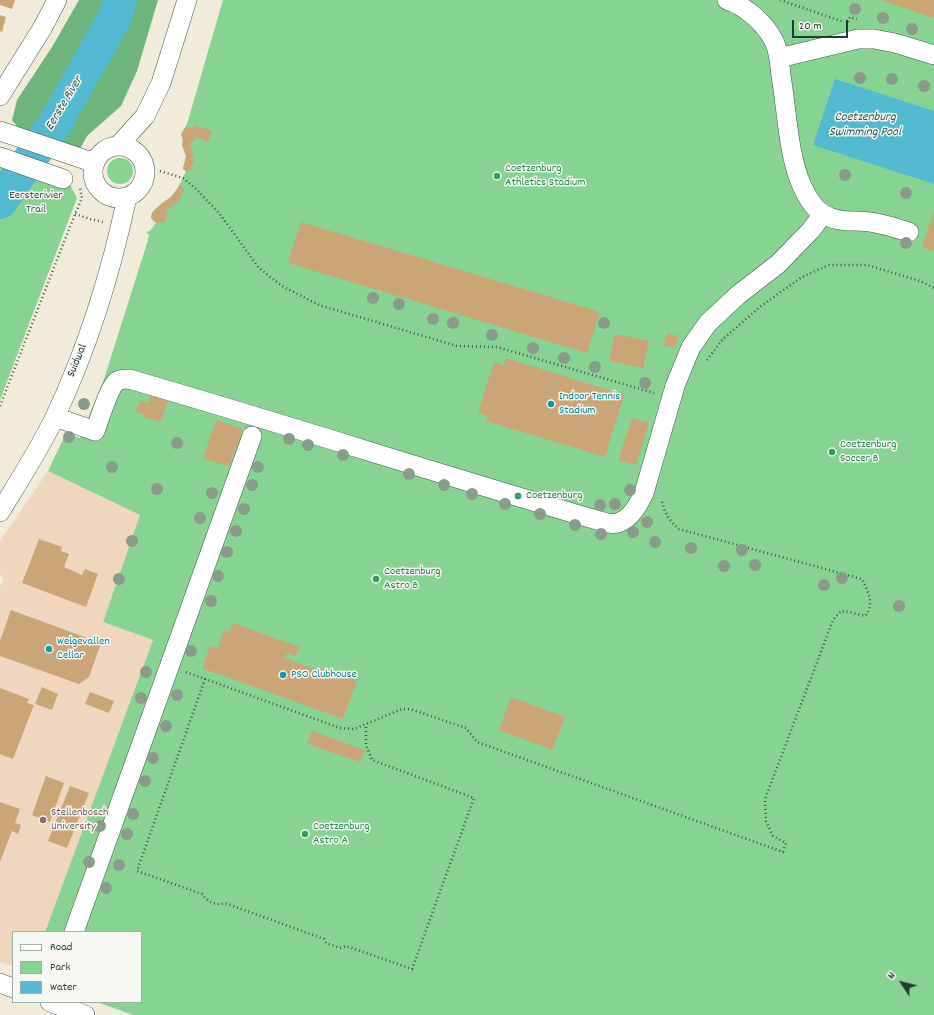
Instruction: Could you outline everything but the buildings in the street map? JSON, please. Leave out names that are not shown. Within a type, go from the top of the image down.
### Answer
[{"type":"street","points":[[0,96],[43,26],[57,0]]},
{"type":"street","points":[[118,146],[145,116],[161,83],[187,0]]},
{"type":"street","points":[[727,0],[748,12],[764,26],[774,41],[778,58],[792,153],[797,175],[806,196],[816,209],[836,220],[872,222],[888,225],[909,232]]},
{"type":"street","points":[[778,58],[858,39],[874,39],[895,43],[934,55]]},
{"type":"street","points":[[139,155],[145,116]]},
{"type":"street","points":[[5,133],[88,162]]},
{"type":"street","points":[[124,146],[132,149],[139,155],[145,166],[145,180],[134,194],[127,197],[112,197],[100,190],[88,162],[106,149],[124,146]]},
{"type":"street","points":[[0,157],[62,179]]},
{"type":"street","name":"Suidwal","points":[[0,512],[32,461],[55,417],[83,351],[105,289],[127,197]]},
{"type":"street","points":[[55,417],[95,431],[111,390],[116,382],[123,378],[129,379],[507,494],[607,523],[616,523],[630,514],[641,500],[644,493],[675,386],[691,347],[708,323],[738,295],[778,264],[811,230],[823,214]]},
{"type":"street","points":[[74,931],[252,436]]},
{"type":"street","points":[[0,983],[12,988]]},
{"type":"street","points":[[53,1003],[86,1015]]},
{"type":"path","points":[[160,171],[183,178],[195,188],[219,213],[259,268],[282,286],[319,305],[457,346],[497,347],[672,398]]},
{"type":"path","points":[[0,406],[75,214],[105,222]]},
{"type":"path","points":[[706,363],[723,339],[761,306],[802,277],[829,265],[867,265],[920,281],[934,288]]},
{"type":"path","points":[[185,672],[340,728],[354,729],[402,708],[410,709],[466,728],[477,742],[783,852],[786,843],[773,836],[766,821],[765,799],[833,620],[841,611],[865,616],[869,612],[870,596],[862,579],[679,529],[674,525],[664,508],[661,496]]},
{"type":"path","points":[[205,679],[137,871],[202,894],[206,900],[219,905],[225,903],[324,939],[326,943],[340,948],[346,946],[412,969],[474,798],[372,760],[366,745],[366,725]]},
{"type":"shaded area","name":"Stellenbosch University","points":[[48,471],[140,515],[103,622],[153,640],[45,931],[12,931],[12,966],[0,962],[0,586],[4,581],[0,574],[0,541]]},
{"type":"green space","points":[[79,0],[158,0],[137,71],[121,106],[87,136],[80,149],[20,130],[12,120],[17,100],[52,47]]},
{"type":"green space","name":"Coetzenburg","points":[[223,0],[934,0],[934,1015],[133,1015],[100,1003],[142,1003],[142,931],[45,931],[153,640],[103,622],[140,515],[48,471],[66,433],[80,438],[104,379],[148,240],[149,235],[146,232],[150,231],[156,223],[151,217],[152,213],[171,197],[179,186],[186,171],[183,169],[186,156],[182,145],[183,140],[181,134],[187,124]]},
{"type":"green space","name":"Eersterivier Trail","points":[[0,150],[70,185],[77,198],[0,400]]},
{"type":"green space","points":[[120,158],[129,162],[133,171],[129,180],[120,184],[111,180],[107,171],[111,162]]},
{"type":"water","name":"Coetzenburg Swimming Pool","points":[[835,79],[934,111],[934,184],[813,145]]},
{"type":"waterway","name":"Eerste River","points":[[0,202],[56,122],[115,17],[120,0]]},
{"type":"place","name":"Coetzenburg Athletics Stadium","points":[[497,176]]},
{"type":"place","name":"Indoor Tennis Stadium","points":[[551,404]]},
{"type":"place","name":"Coetzenburg Soccer B","points":[[832,452]]},
{"type":"place","name":"Coetzenburg","points":[[518,496]]},
{"type":"place","name":"Coetzenburg Astro B","points":[[376,579]]},
{"type":"place","name":"Welgevallen Cellar","points":[[49,649]]},
{"type":"place","name":"PSO Clubhouse","points":[[283,675]]},
{"type":"place","name":"Stellenbosch University","points":[[43,820]]},
{"type":"place","name":"Coetzenburg Astro A","points":[[305,834]]}]
